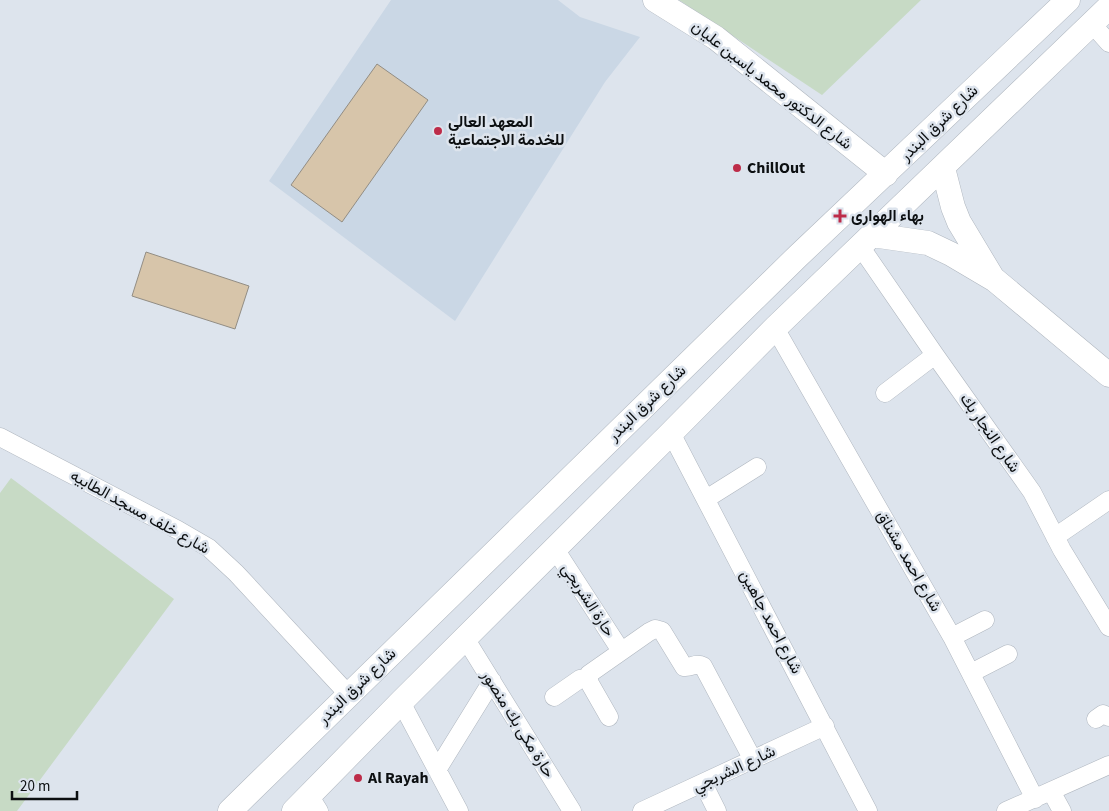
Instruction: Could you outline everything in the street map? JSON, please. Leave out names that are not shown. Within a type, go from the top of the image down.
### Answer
[{"type":"main road","name":"شارع الدكتور محمد ياسين عليان","points":[[655,0],[716,38],[886,174]]},
{"type":"main road","name":"شارع شرق البندر","points":[[230,811],[798,256],[1068,0]]},
{"type":"main road","points":[[307,806],[400,702],[775,328],[1109,7]]},
{"type":"main road","points":[[943,168],[953,207],[994,280]]},
{"type":"main road","points":[[866,241],[928,243],[940,248],[994,280],[1109,375]]},
{"type":"street","points":[[1092,24],[1109,43]]},
{"type":"street","name":"شارع النجار بك","points":[[866,241],[935,355],[1035,496],[1055,537],[1109,627]]},
{"type":"street","name":"شارع احمد مشناق","points":[[775,328],[971,673],[1043,795],[1062,811]]},
{"type":"street","points":[[885,393],[935,355]]},
{"type":"street","name":"شارع احمد جاهين","points":[[671,433],[826,726],[868,811]]},
{"type":"street","name":"شارع خلف مسجد الطابيه","points":[[0,437],[210,548],[236,573],[348,694]]},
{"type":"street","points":[[706,499],[757,467]]},
{"type":"street","points":[[1055,537],[1109,500]]},
{"type":"street","name":"حارة الشربجي","points":[[555,549],[621,651]]},
{"type":"street","points":[[952,637],[985,620]]},
{"type":"street","name":"حارة الشربجي","points":[[554,697],[580,679],[588,678],[592,671],[649,632],[662,631],[684,667],[695,664],[703,666],[753,760]]},
{"type":"street","name":"حارة مكى بك منصور","points":[[465,638],[572,811]]},
{"type":"street","points":[[971,673],[1008,654]]},
{"type":"street","points":[[588,678],[588,682],[610,716]]},
{"type":"street","points":[[436,770],[492,681]]},
{"type":"street","points":[[400,702],[459,811]]},
{"type":"street","name":"شارع الشربجي","points":[[642,811],[826,726]]},
{"type":"street","points":[[1006,811],[1109,765]]},
{"type":"street","points":[[703,783],[717,811]]},
{"type":"shaded area","name":"المعهد العالى للخدمة الاجتماعية","points":[[391,0],[558,0],[580,17],[640,37],[605,82],[455,321],[269,181]]},
{"type":"green space","points":[[679,0],[921,0],[822,95]]},
{"type":"green space","points":[[11,478],[174,599],[17,811],[0,811],[0,493]]},
{"type":"building","points":[[377,64],[428,100],[342,222],[291,185]]},
{"type":"building","points":[[146,252],[249,286],[235,329],[132,296]]},
{"type":"place","name":"المعهد العالى للخدمة الاجتماعية","points":[[438,131]]},
{"type":"place","name":"ChillOut","points":[[737,168]]},
{"type":"place","name":"بهاء الهوارى","points":[[840,216]]},
{"type":"place","name":"Al Rayah","points":[[358,778]]}]
